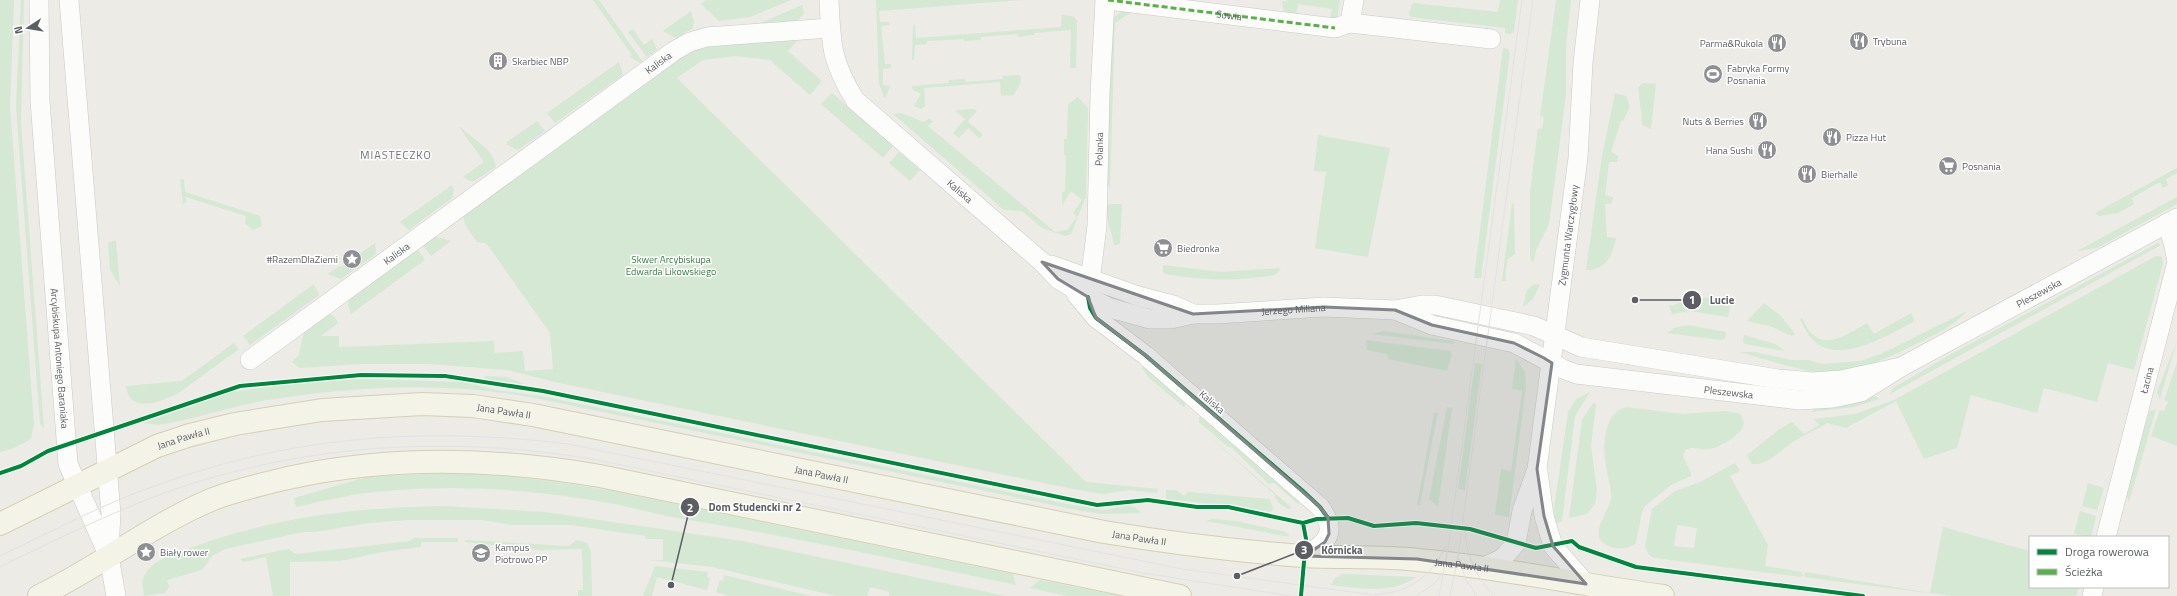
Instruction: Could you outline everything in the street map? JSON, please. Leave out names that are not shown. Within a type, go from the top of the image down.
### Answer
[{"type":"main road","name":"Jana Pawła II","points":[[0,524],[77,488],[157,446],[190,435],[282,415],[422,404],[473,406],[533,415],[1104,532],[1167,542],[1305,556],[1416,559],[1484,567],[1664,596]]},
{"type":"main road","points":[[39,596],[74,579],[187,511],[213,500],[260,484],[316,472],[377,464],[442,461],[494,462],[600,476],[1180,596]]},
{"type":"street","name":"Arcybiskupa Antoniego Baraniaka","points":[[39,0],[40,101],[68,464],[77,488],[91,514],[109,557]]},
{"type":"street","points":[[69,0],[107,471],[110,514],[109,557],[116,596]]},
{"type":"street","points":[[829,0],[830,28]]},
{"type":"street","name":"Sowia","points":[[1106,0],[1335,28],[1350,23],[1491,39]]},
{"type":"street","name":"Polanka","points":[[1089,288],[1097,226],[1100,94],[1106,0]]},
{"type":"street","points":[[1350,23],[1354,0]]},
{"type":"street","name":"Zygmunta Warczygłowy","points":[[1484,567],[1503,558],[1516,543],[1522,511],[1537,469],[1578,158],[1583,63],[1590,0]]},
{"type":"street","name":"Kaliska","points":[[250,360],[679,48],[690,42],[707,37],[830,28],[834,58],[840,76],[855,100],[1042,262],[1058,279],[1070,287],[1096,318],[1145,354],[1320,507],[1328,518],[1330,534],[1321,545],[1305,556]]},
{"type":"street","name":"Pleszewska","points":[[1552,363],[1576,374],[1799,400],[1834,398],[1861,392],[1901,368],[2172,220]]},
{"type":"street","name":"Łacina","points":[[2106,536],[2177,262],[2173,240],[2172,220]]},
{"type":"street","name":"Kaliska","points":[[1042,262],[1089,288]]},
{"type":"street","name":"Kaliska","points":[[1070,287],[1089,288]]},
{"type":"street","points":[[1089,288],[1090,308],[1096,318]]},
{"type":"street","name":"Jerzego Miliana","points":[[1089,288],[1173,305],[1193,314],[1217,314],[1324,307],[1395,310],[1422,304],[1435,305],[1517,321],[1534,326],[1555,336]]},
{"type":"street","name":"Jerzego Miliana","points":[[1395,310],[1432,325],[1514,343],[1552,363]]},
{"type":"street","name":"Pleszewska","points":[[1555,336],[1580,347],[1800,382],[1842,380],[1901,368]]},
{"type":"street","name":"Zygmunta Warczygłowy","points":[[1537,469],[1544,516],[1553,546],[1586,584]]},
{"type":"highlighted area","points":[[1042,262],[1193,314],[1324,307],[1395,310],[1432,325],[1514,343],[1552,363],[1537,469],[1544,516],[1553,546],[1586,584],[1417,559],[1305,556],[1325,542],[1329,534],[1328,518],[1320,507],[1145,355],[1096,318],[1088,297],[1058,279]]},
{"type":"green space","points":[[0,0],[14,0],[10,107],[34,424],[31,439],[14,448],[0,452]]},
{"type":"green space","points":[[21,0],[24,0],[21,123],[44,428],[40,423],[16,107]]},
{"type":"green space","points":[[593,0],[599,0],[642,61],[640,63],[630,57],[632,55]]},
{"type":"green space","points":[[706,0],[791,0],[750,17],[719,21],[701,4]]},
{"type":"green space","points":[[876,0],[1022,0],[879,11],[880,22],[889,22],[889,25],[881,26],[885,64],[891,64],[891,68],[883,69],[883,85],[890,86],[885,99],[879,84]]},
{"type":"green space","points":[[1286,0],[1340,0],[1337,19],[1330,20],[1332,9],[1298,4],[1296,15],[1284,12],[1282,1],[1287,2]]},
{"type":"green space","points":[[1500,0],[1518,0],[1514,32],[1510,34],[1505,33],[1505,28],[1410,17],[1409,12],[1413,3],[1498,12]]},
{"type":"green space","points":[[1556,0],[1571,0],[1566,46],[1566,95],[1549,224],[1536,250],[1533,263],[1530,257],[1530,192],[1538,128],[1542,129],[1544,117],[1540,116]]},
{"type":"green space","points":[[802,5],[804,13],[797,21],[760,23]]},
{"type":"green space","points":[[691,11],[694,22],[693,28],[676,38],[663,31]]},
{"type":"green space","points":[[1123,11],[1133,11],[1115,23],[1110,186],[1112,188],[1107,185],[1112,22],[1114,17]]},
{"type":"green space","points":[[1062,15],[1073,16],[1077,21],[1076,68],[1070,68],[1071,30],[1034,33],[1034,35],[1018,37],[1017,34],[980,37],[981,40],[964,41],[964,39],[927,41],[927,44],[915,45],[914,60],[912,60],[913,25],[915,24],[916,38],[1061,27]]},
{"type":"green space","points":[[633,29],[644,45],[652,39],[657,50],[647,57],[628,32]]},
{"type":"green space","name":"Skwer Arcybiskupa Edwarda Likowskiego","points":[[798,39],[788,51],[822,81],[810,95],[770,60],[735,56],[703,60],[677,78],[1086,482],[1158,489],[1157,493],[1129,490],[1103,494],[1068,488],[554,382],[508,370],[429,364],[361,364],[300,368],[292,362],[299,355],[304,331],[327,313],[335,317],[338,323],[321,336],[339,336],[339,347],[494,341],[495,353],[523,351],[525,371],[553,369],[550,333],[486,243],[477,242],[465,224],[463,216],[683,55],[708,46]]},
{"type":"green space","points":[[1503,48],[1508,49],[1510,53],[1481,278],[1474,278]]},
{"type":"green space","points":[[619,62],[623,75],[555,123],[547,113]]},
{"type":"green space","points":[[1020,75],[1021,82],[1014,95],[1001,96],[1000,82],[924,88],[925,106],[921,109],[914,106],[921,94],[912,89],[912,86],[949,83],[949,80],[965,79],[966,82],[1003,79],[1002,76]]},
{"type":"green space","points":[[1643,83],[1656,84],[1651,129],[1642,125],[1639,87]]},
{"type":"green space","points":[[832,93],[893,146],[883,158],[821,104]]},
{"type":"green space","points":[[1615,93],[1626,96],[1630,107],[1623,121],[1621,121],[1611,152],[1618,156],[1617,162],[1609,162],[1605,195],[1613,197],[1611,204],[1605,204],[1607,237],[1616,238],[1613,250],[1607,261],[1598,268],[1586,270],[1602,156]]},
{"type":"green space","points":[[1078,97],[1088,108],[1086,196],[1071,234],[1065,236],[1042,228],[1022,211],[1004,210],[893,114],[901,113],[923,122],[929,119],[933,121],[928,126],[1055,232],[1067,230],[1077,217],[1073,213],[1082,200],[1071,191],[1062,205],[1062,193],[1065,191],[1066,156],[1064,155],[1064,139],[1067,139],[1068,104]]},
{"type":"green space","points":[[974,109],[977,111],[968,121],[983,135],[979,138],[968,128],[959,138],[953,133],[965,119],[955,110]]},
{"type":"green space","points":[[537,121],[545,131],[518,150],[507,145],[507,142]]},
{"type":"green space","points":[[461,127],[487,149],[494,160],[496,167],[474,181],[470,181],[463,177],[484,162],[460,128]]},
{"type":"green space","points":[[1318,135],[1390,148],[1368,257],[1315,248],[1326,172],[1314,171]]},
{"type":"green space","points":[[899,152],[920,170],[910,181],[889,163]]},
{"type":"green space","points":[[2177,168],[2177,173],[2166,179],[2168,185],[2163,188],[2160,182],[2132,198],[2134,204],[2118,213],[2099,216],[2095,213]]},
{"type":"green space","points":[[180,179],[184,179],[185,192],[260,216],[262,226],[253,230],[245,223],[246,216],[186,197],[186,202],[183,204]]},
{"type":"green space","points":[[452,185],[454,191],[452,198],[409,230],[400,222]]},
{"type":"green space","points":[[2177,197],[2177,204],[2097,248],[2077,251]]},
{"type":"green space","points":[[1512,203],[1514,204],[1515,254],[1507,260],[1505,281],[1502,281]]},
{"type":"green space","points":[[1109,204],[1122,204],[1120,243],[1117,245],[1114,245],[1108,221],[1107,206]]},
{"type":"green space","points":[[433,236],[451,241],[431,256],[422,244]]},
{"type":"green space","points":[[115,240],[120,286],[110,270],[108,243]]},
{"type":"green space","points":[[375,243],[376,254],[341,279],[327,274],[340,266],[341,267]]},
{"type":"green space","points":[[2158,243],[2161,245],[1890,394],[1893,388],[1955,352]]},
{"type":"green space","points":[[416,248],[425,260],[351,314],[348,305],[349,297]]},
{"type":"green space","points":[[2156,256],[2162,257],[2163,264],[2134,370],[2108,363],[2097,402],[2044,388],[2037,413],[1971,395],[1957,448],[1924,459],[1896,401],[1846,428],[1827,423],[1793,442],[1769,460],[1758,464],[1752,464],[1747,455],[1781,428],[1792,422],[1804,434],[1819,425],[1814,419],[1855,414],[1894,400]]},
{"type":"green space","points":[[1163,265],[1221,272],[1281,268],[1275,275],[1247,278],[1206,279],[1165,274],[1163,272]]},
{"type":"green space","points":[[314,284],[319,295],[250,345],[243,336]]},
{"type":"green space","points":[[1540,284],[1533,299],[1523,307],[1527,290],[1533,285]]},
{"type":"green space","points":[[1732,296],[1728,317],[1689,311],[1672,314],[1669,306],[1700,298]]},
{"type":"green space","points":[[1764,303],[1781,316],[1795,334],[1792,336],[1770,326],[1747,321]]},
{"type":"green space","points":[[1967,311],[1949,326],[1930,337],[1891,356],[1865,366],[1852,369],[1824,372],[1810,371],[1739,352],[1754,352],[1792,360],[1809,360],[1822,364],[1860,361],[1881,354]]},
{"type":"green space","points":[[1911,313],[1914,319],[1913,322],[1891,334],[1865,345],[1851,349],[1838,350],[1826,348],[1815,342],[1808,334],[1800,319],[1802,318],[1812,334],[1826,340],[1833,340],[1840,338],[1867,323],[1874,334]]},
{"type":"green space","points":[[1688,325],[1726,332],[1725,338],[1721,340],[1667,333],[1674,328]]},
{"type":"green space","points":[[1383,331],[1454,341],[1453,344],[1372,334]]},
{"type":"green space","points":[[1744,335],[1775,344],[1785,351],[1745,344],[1743,341]]},
{"type":"green space","points":[[1366,340],[1450,351],[1452,354],[1447,371],[1388,359],[1387,354],[1367,350]]},
{"type":"green space","points":[[2177,341],[2160,399],[2157,392]]},
{"type":"green space","points":[[234,343],[239,349],[177,394],[146,404],[133,400],[128,395],[126,386],[182,381]]},
{"type":"green space","points":[[1516,359],[1525,372],[1526,387],[1509,517],[1495,515],[1501,469],[1511,471],[1522,391],[1512,389]]},
{"type":"green space","points":[[2177,362],[2177,446],[2151,436],[2160,410],[2164,411],[2168,402],[2164,400]]},
{"type":"green space","points":[[1475,363],[1482,364],[1465,490],[1458,489]]},
{"type":"green space","points":[[1145,365],[1185,400],[1185,408],[1149,378],[1142,368]]},
{"type":"green space","points":[[485,376],[506,377],[524,384],[484,379]]},
{"type":"green space","points":[[361,379],[463,382],[496,390],[541,396],[1067,504],[1103,510],[1128,506],[1136,508],[1141,513],[1100,514],[1067,508],[530,397],[497,392],[430,387],[362,389],[262,401],[159,425],[143,423],[232,392],[283,385]]},
{"type":"green space","points":[[1590,392],[1575,416],[1562,521],[1555,524],[1554,509],[1568,412],[1576,399]]},
{"type":"green space","points":[[1875,396],[1880,399],[1854,407],[1811,412],[1815,408],[1861,401]]},
{"type":"green space","points":[[1594,402],[1596,405],[1591,446],[1597,490],[1595,504],[1587,514],[1569,518],[1582,420]]},
{"type":"green space","points":[[1447,407],[1452,408],[1438,507],[1429,499]]},
{"type":"green space","points":[[1626,407],[1683,414],[1723,411],[1738,413],[1741,415],[1744,423],[1743,427],[1736,436],[1720,446],[1710,449],[1691,448],[1685,450],[1683,457],[1691,472],[1691,476],[1671,485],[1645,506],[1642,512],[1636,543],[1632,546],[1618,548],[1603,543],[1600,539],[1599,530],[1600,524],[1611,499],[1611,490],[1604,449],[1606,431],[1613,416],[1619,410]]},
{"type":"green space","points":[[2156,409],[2129,502],[2126,493],[2149,412]]},
{"type":"green space","points":[[1438,412],[1420,505],[1417,505],[1434,413]]},
{"type":"green space","points":[[1199,417],[1205,417],[1302,501],[1298,504],[1274,483],[1269,484],[1231,447],[1228,447],[1199,422]]},
{"type":"green space","points":[[1196,425],[1292,508],[1288,509],[1279,503],[1274,496],[1275,495]]},
{"type":"green space","points":[[1735,463],[1740,471],[1730,476],[1768,545],[1765,566],[1802,572],[1802,577],[1655,558],[1650,555],[1645,546],[1652,509],[1675,491],[1700,482]],"holes":[[[1677,525],[1697,528],[1694,548],[1674,546]]]},
{"type":"green space","points":[[443,473],[528,479],[613,491],[1013,574],[1016,585],[805,541],[668,516],[582,498],[470,488],[442,488],[364,493],[296,507],[294,498],[367,477]]},
{"type":"green space","points":[[2088,483],[2104,488],[2097,510],[2082,506]]},
{"type":"green space","points":[[1166,490],[1176,490],[1184,496],[1188,492],[1270,499],[1273,508],[1271,512],[1229,504],[1166,499]]},
{"type":"green space","points":[[445,506],[545,512],[742,541],[1006,596],[889,596],[890,592],[870,587],[867,596],[836,596],[712,567],[650,560],[663,560],[663,539],[646,539],[645,536],[571,525],[513,525],[483,520],[407,520],[369,523],[315,532],[303,532],[225,549],[212,556],[202,570],[167,580],[169,587],[165,593],[144,596],[142,584],[143,578],[155,563],[174,553],[254,528],[286,521],[349,512]]},
{"type":"green space","points":[[2080,511],[2096,516],[2091,536],[2074,534]]},
{"type":"green space","points":[[1212,519],[1236,521],[1286,532],[1290,537],[1206,521]]},
{"type":"green space","points":[[1943,527],[2029,551],[2029,588],[2079,588],[2077,594],[2074,596],[1952,596],[1804,577],[1805,572],[1930,593]]},
{"type":"green space","points":[[414,538],[458,538],[458,542],[421,542],[421,547],[382,552],[341,561],[290,562],[290,596],[273,596],[266,557],[243,562],[240,559],[288,549],[296,554],[410,541]]},
{"type":"green space","points":[[465,540],[569,546],[576,540],[587,543],[591,552],[592,596],[578,596],[578,590],[583,590],[582,549],[540,550],[465,542]]},
{"type":"green space","points":[[655,566],[708,572],[707,577],[710,578],[707,590],[657,577],[652,596],[643,596]]},
{"type":"green space","points":[[1342,574],[1416,577],[1406,583],[1396,586],[1375,589],[1331,585],[1335,578]]},
{"type":"green space","points":[[724,575],[811,596],[730,596],[716,592],[720,580],[723,581]]},
{"type":"green space","points":[[1040,580],[1121,596],[1067,596],[1030,588]]},
{"type":"tram line","points":[[1439,596],[1448,549],[1522,0]]},
{"type":"tram line","points":[[1450,596],[1458,557],[1533,0]]},
{"type":"tram line","points":[[0,556],[82,516],[123,498],[216,466],[265,454],[315,445],[364,439],[414,436],[465,436],[568,444],[1182,569],[1382,596]]},
{"type":"tram line","points":[[0,567],[125,509],[167,492],[219,476],[273,463],[326,454],[380,448],[434,446],[543,452],[597,460],[1143,573],[1291,596]]},
{"type":"tram line","points":[[1465,531],[1470,558],[1478,575],[1495,596]]},
{"type":"tram line","points":[[1375,594],[1399,591],[1418,581],[1427,574],[1441,556],[1446,545]]},
{"type":"tram line","points":[[1459,559],[1466,580],[1477,596]]},
{"type":"tram line","points":[[1416,596],[1434,584],[1443,573]]},
{"type":"marked path","points":[[1108,0],[1335,28]]},
{"type":"cycle path","points":[[1088,297],[1090,308],[1096,318],[1145,355],[1303,491],[1320,507],[1328,518]]},
{"type":"cycle path","points":[[0,473],[21,466],[48,451],[240,386],[361,375],[445,376],[543,391],[1097,505],[1148,500],[1197,507],[1228,507],[1303,523],[1317,519],[1348,518],[1374,526],[1416,523],[1470,529],[1536,548],[1572,541],[1579,547],[1636,567],[1863,596]]},
{"type":"cycle path","points":[[1301,596],[1306,539],[1303,523]]},
{"type":"place","name":"Trybuna","points":[[1859,41]]},
{"type":"place","name":"Parma&Rukola","points":[[1777,43]]},
{"type":"place","name":"Skarbiec NBP","points":[[498,61]]},
{"type":"place","name":"Fabryka Formy Posnania","points":[[1713,74]]},
{"type":"place","name":"Nuts & Berries","points":[[1758,121]]},
{"type":"place","name":"Pizza Hut","points":[[1832,137]]},
{"type":"place","name":"Hana Sushi","points":[[1767,150]]},
{"type":"place","name":"Posnania","points":[[1948,166]]},
{"type":"place","name":"Bierhalle","points":[[1807,174]]},
{"type":"place","name":"Biedronka","points":[[1163,248]]},
{"type":"place","name":"#RazemDlaZiemi","points":[[352,259]]},
{"type":"place","name":"Lucie","points":[[1635,300]]},
{"type":"place","name":"Biały rower","points":[[146,552]]},
{"type":"place","name":"Kampus Piotrowo PP","points":[[481,553]]},
{"type":"place","name":"Kórnicka","points":[[1237,576]]},
{"type":"place","name":"Dom Studencki nr 2","points":[[671,585]]},
{"type":"district","name":"MIASTECZKO","points":[[396,155]]}]
